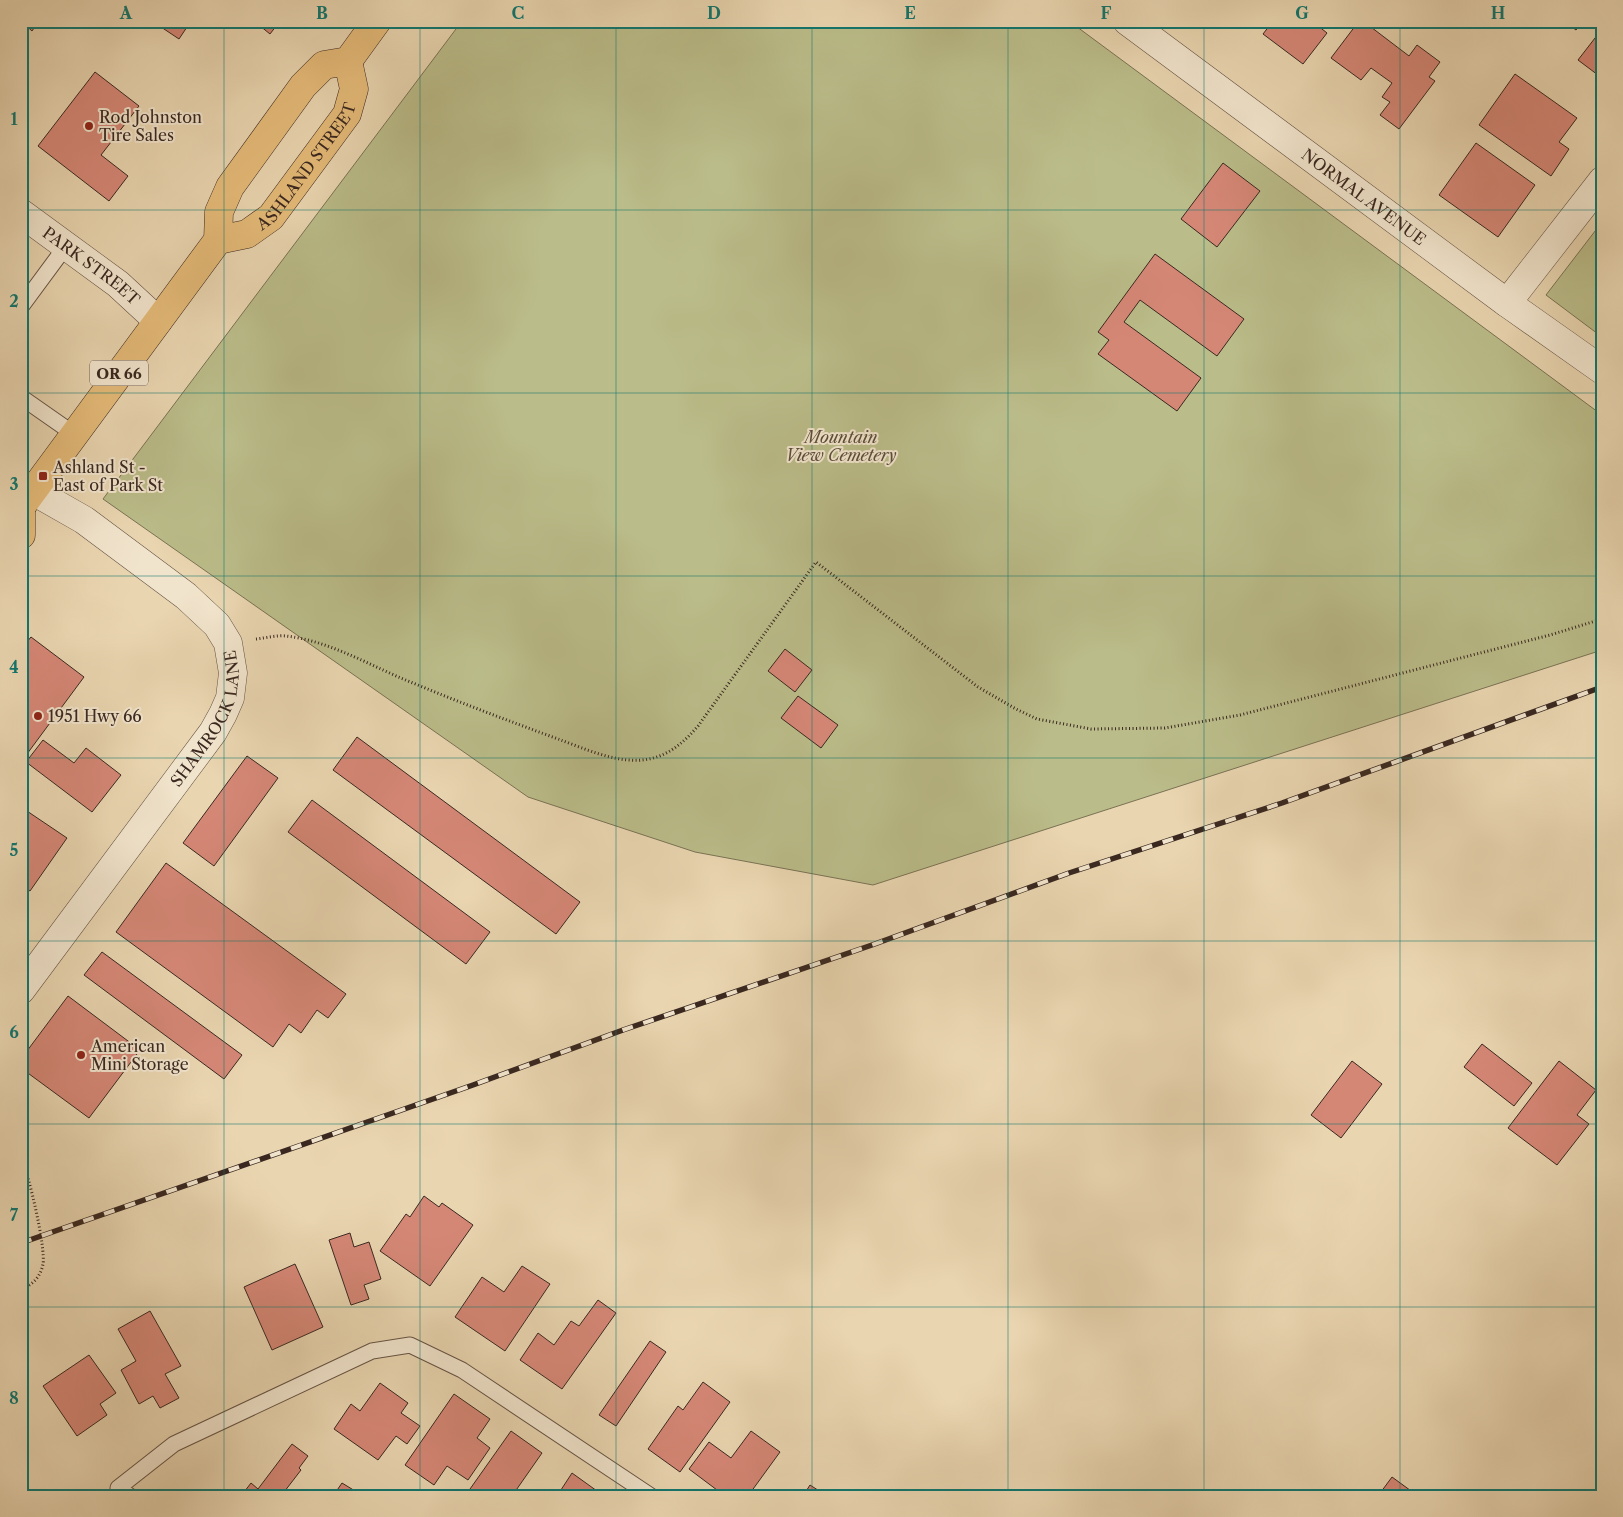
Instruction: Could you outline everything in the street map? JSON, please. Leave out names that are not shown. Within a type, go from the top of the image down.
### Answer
[{"type":"main road","points":[[218,240],[219,212],[230,187],[303,86],[324,65],[348,61],[377,21]]},
{"type":"main road","name":"ASHLAND STREET","points":[[218,240],[247,234],[271,217],[347,114],[354,88],[348,61]]},
{"type":"main road","name":"OR 66","points":[[24,499],[218,240]]},
{"type":"main road","points":[[21,535],[24,499]]},
{"type":"street","name":"NORMAL AVENUE","points":[[1127,21],[1507,303],[1602,370]]},
{"type":"street","points":[[1507,303],[1602,181]]},
{"type":"street","name":"PARK STREET","points":[[21,214],[118,284],[158,321]]},
{"type":"street","name":"SHAMROCK LANE","points":[[21,990],[213,732],[230,698],[232,673],[228,643],[217,625],[186,596],[84,520],[24,499]]},
{"type":"lane","points":[[21,307],[66,246]]},
{"type":"lane","points":[[21,397],[74,434]]},
{"type":"lane","points":[[120,1493],[174,1444],[372,1351],[410,1345],[462,1370],[651,1496]]},
{"type":"path","points":[[228,643],[284,636],[316,641],[508,721],[626,761],[650,759],[663,755],[686,739],[698,726],[816,562],[978,687],[1037,719],[1091,729],[1165,728],[1240,715],[1540,637],[1602,619]]},
{"type":"path","points":[[21,1159],[27,1172],[44,1250],[43,1265],[39,1275],[34,1281],[21,1289]]},
{"type":"green space","name":"Mountain View Cemetery","points":[[462,21],[1069,21],[1602,415],[1602,650],[873,885],[695,852],[528,797],[103,499]]},
{"type":"green space","points":[[1602,222],[1602,337],[1546,295]]},
{"type":"building","points":[[21,21],[39,21],[32,31]]},
{"type":"building","points":[[156,21],[191,21],[179,39],[155,23]]},
{"type":"building","points":[[254,21],[280,21],[270,34]]},
{"type":"building","points":[[1273,21],[1312,21],[1327,33],[1303,64],[1263,34]]},
{"type":"building","points":[[1359,21],[1363,21],[1409,56],[1417,45],[1440,62],[1429,77],[1435,81],[1399,129],[1380,115],[1390,102],[1382,97],[1392,83],[1371,68],[1361,80],[1331,58]]},
{"type":"building","points":[[1564,21],[1583,21],[1576,30]]},
{"type":"building","points":[[1602,29],[1602,78],[1578,60]]},
{"type":"building","name":"Rod Johnston Tire Sales","points":[[95,72],[139,106],[101,155],[128,176],[109,201],[38,146]]},
{"type":"building","points":[[1515,74],[1577,118],[1559,142],[1569,149],[1551,176],[1479,125]]},
{"type":"building","points":[[1476,143],[1535,185],[1498,237],[1439,195]]},
{"type":"building","points":[[1223,163],[1260,191],[1217,247],[1181,219]]},
{"type":"building","points":[[1155,254],[1244,319],[1217,356],[1140,300],[1124,322],[1201,378],[1177,411],[1098,354],[1109,340],[1098,332]]},
{"type":"building","name":"1951 Hwy 66","points":[[31,637],[84,677],[24,758],[21,756],[21,649]]},
{"type":"building","points":[[785,649],[812,670],[795,692],[768,671]]},
{"type":"building","points":[[798,696],[838,725],[821,748],[781,718]]},
{"type":"building","points":[[357,737],[580,902],[556,934],[333,770]]},
{"type":"building","points":[[43,740],[74,763],[86,748],[121,775],[92,812],[26,762]]},
{"type":"building","points":[[247,756],[278,778],[214,866],[183,843]]},
{"type":"building","points":[[312,800],[490,932],[466,964],[288,832]]},
{"type":"building","points":[[21,807],[67,838],[30,891],[21,885]]},
{"type":"building","points":[[166,863],[346,994],[328,1018],[317,1010],[301,1033],[289,1024],[273,1047],[116,932]]},
{"type":"building","points":[[102,952],[242,1055],[224,1079],[84,975]]},
{"type":"building","name":"American Mini Storage","points":[[68,996],[140,1050],[89,1118],[21,1068],[21,1059]]},
{"type":"building","points":[[1482,1044],[1532,1083],[1514,1106],[1464,1067]]},
{"type":"building","points":[[1352,1061],[1382,1084],[1341,1138],[1311,1115]]},
{"type":"building","points":[[1559,1061],[1596,1090],[1577,1115],[1589,1124],[1557,1165],[1508,1128]]},
{"type":"building","points":[[424,1196],[439,1207],[442,1203],[473,1225],[430,1286],[380,1251],[406,1214],[410,1217]]},
{"type":"building","points":[[350,1233],[354,1247],[369,1242],[381,1279],[364,1285],[369,1299],[351,1305],[329,1240]]},
{"type":"building","points":[[295,1264],[323,1327],[272,1350],[244,1287]]},
{"type":"building","points":[[522,1266],[550,1284],[505,1351],[455,1317],[482,1277],[504,1292]]},
{"type":"building","points":[[598,1300],[616,1313],[562,1389],[520,1360],[538,1333],[554,1345],[571,1321],[579,1326]]},
{"type":"building","points":[[150,1311],[181,1366],[165,1374],[179,1398],[160,1408],[153,1396],[139,1404],[121,1370],[136,1361],[118,1329]]},
{"type":"building","points":[[650,1341],[666,1352],[616,1426],[599,1415]]},
{"type":"building","points":[[89,1355],[116,1393],[100,1404],[107,1415],[77,1436],[43,1386]]},
{"type":"building","points":[[703,1382],[730,1402],[680,1472],[648,1449],[678,1406],[683,1410]]},
{"type":"building","points":[[380,1383],[408,1403],[401,1413],[420,1426],[407,1444],[396,1436],[378,1460],[334,1429],[351,1404],[360,1411]]},
{"type":"building","points":[[454,1394],[490,1419],[477,1438],[490,1448],[468,1480],[447,1466],[434,1485],[405,1465]]},
{"type":"building","points":[[511,1431],[542,1453],[512,1496],[480,1496],[470,1489]]},
{"type":"building","points":[[751,1431],[780,1452],[748,1496],[725,1496],[689,1469],[709,1442],[731,1458]]},
{"type":"building","points":[[292,1444],[308,1456],[299,1468],[301,1470],[281,1496],[241,1496],[251,1483],[258,1489]]},
{"type":"building","points":[[572,1473],[604,1496],[557,1496]]},
{"type":"building","points":[[1392,1477],[1418,1496],[1378,1496]]},
{"type":"building","points":[[342,1483],[360,1494],[359,1496],[333,1496]]},
{"type":"building","points":[[810,1485],[827,1496],[803,1496]]},
{"type":"railway","points":[[21,1243],[473,1085],[623,1030],[872,945],[1069,873],[1282,803],[1602,687]]},
{"type":"place","name":"Rod Johnston Tire Sales","points":[[89,126]]},
{"type":"place","name":"Ashland St - East of Park St","points":[[43,476]]},
{"type":"place","name":"1951 Hwy 66","points":[[38,716]]},
{"type":"place","name":"American Mini Storage","points":[[81,1055]]}]
